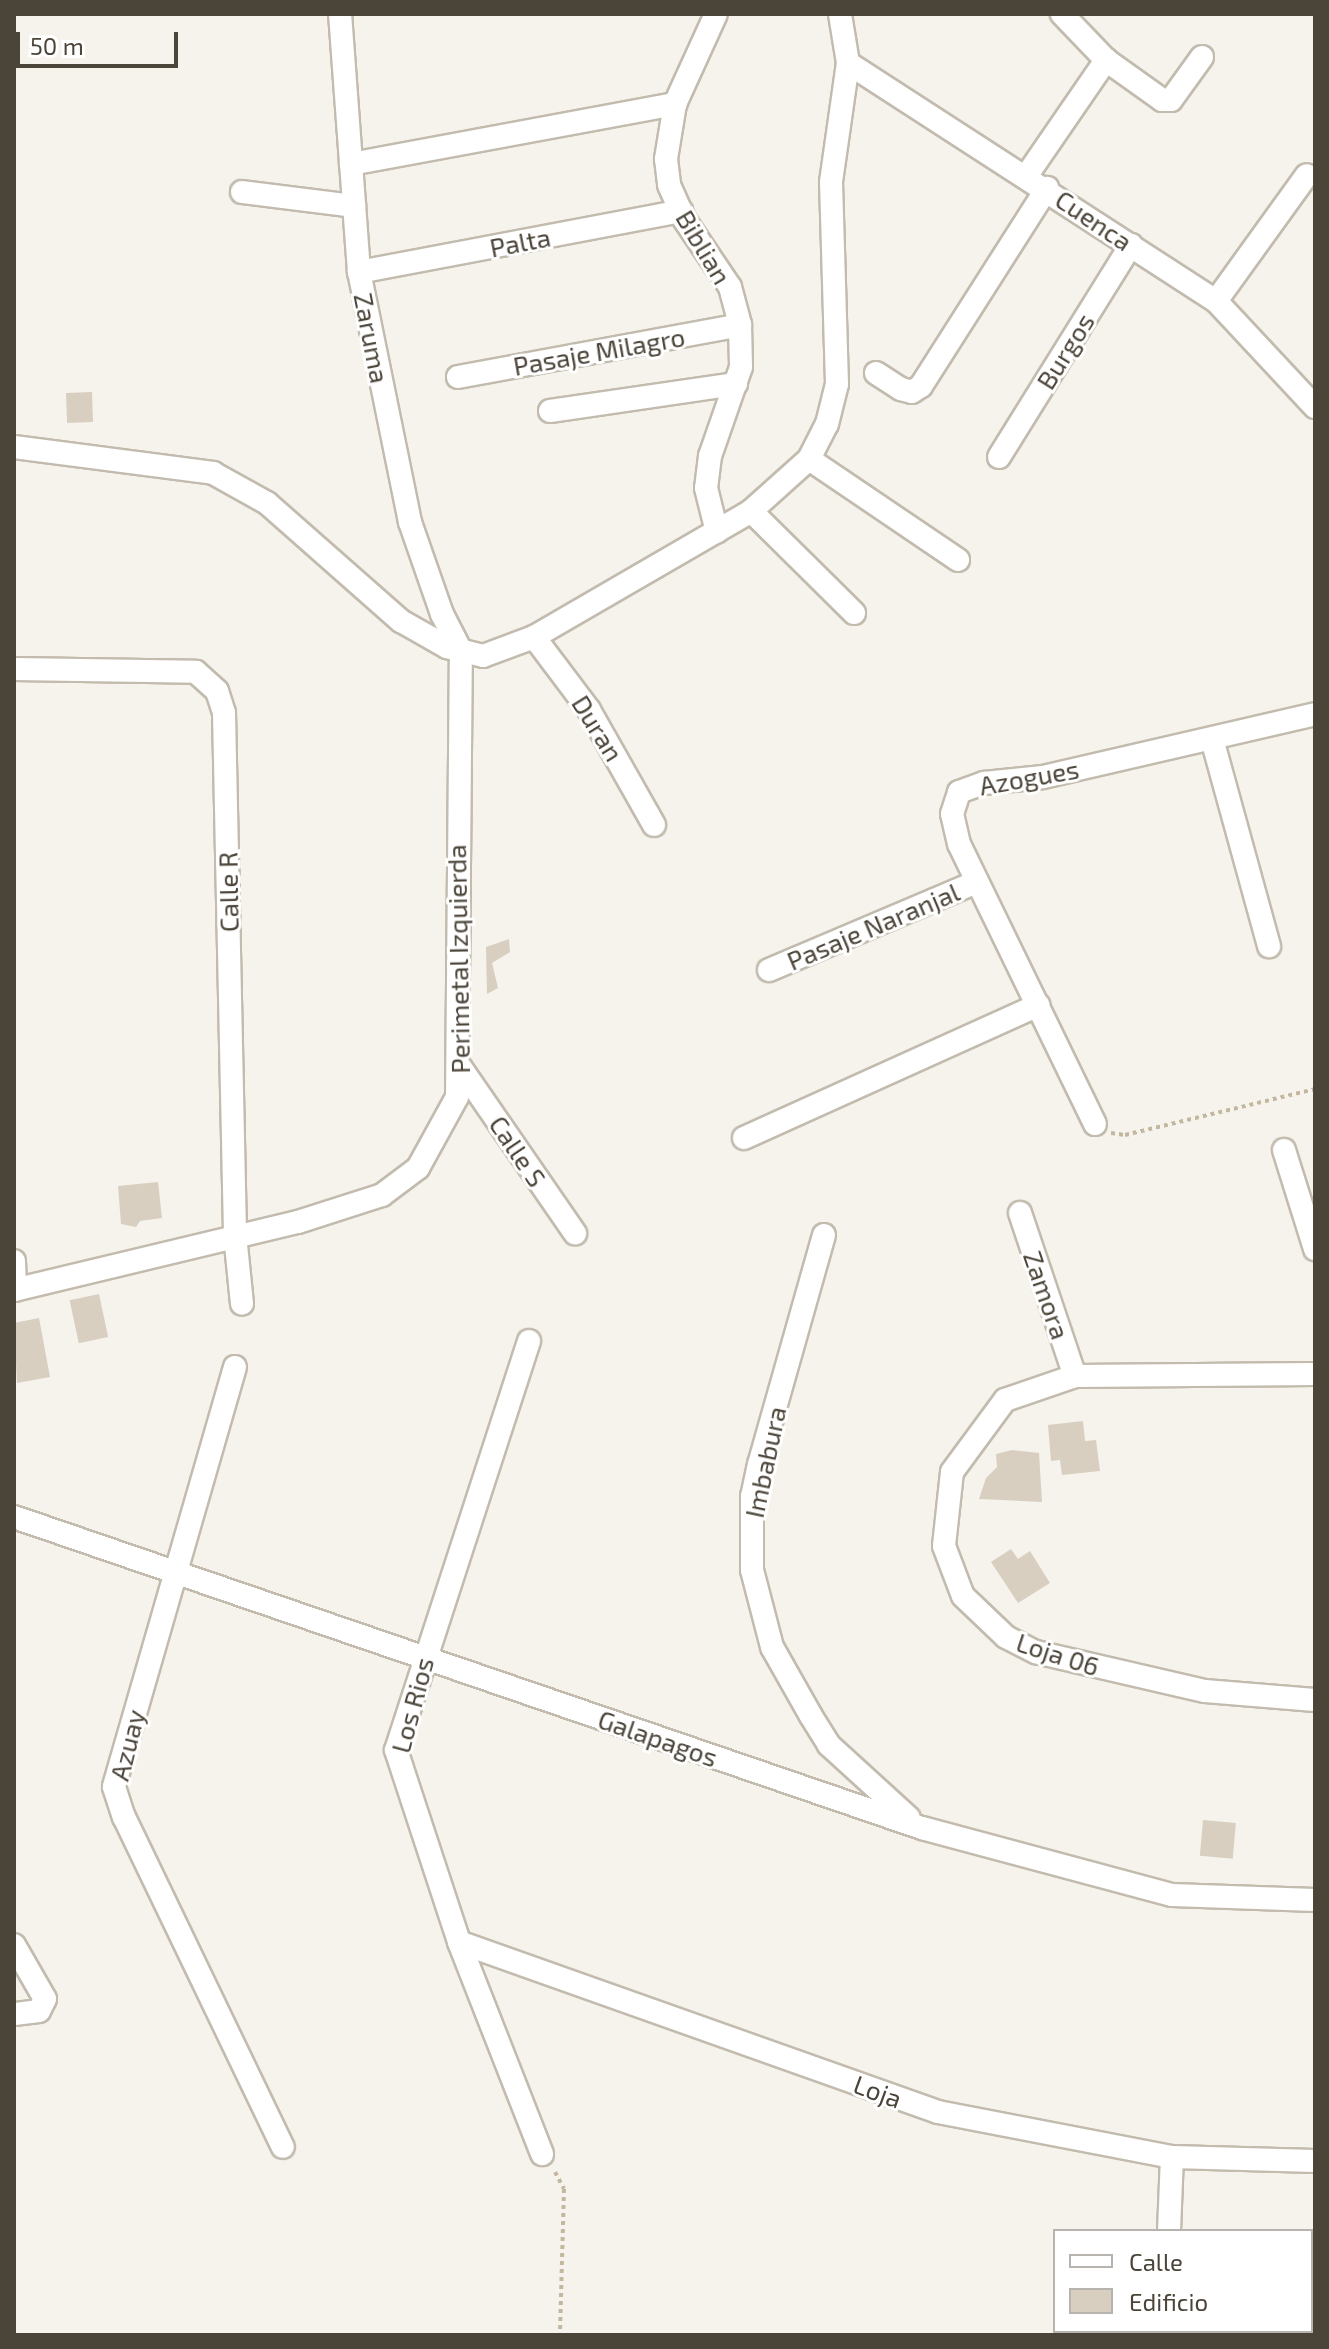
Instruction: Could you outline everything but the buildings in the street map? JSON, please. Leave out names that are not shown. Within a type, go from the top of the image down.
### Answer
[{"type":"street","name":"Zaruma","points":[[340,14],[359,272],[410,522],[442,614],[461,651]]},
{"type":"street","name":"Biblian","points":[[716,14],[675,104],[666,159],[669,185],[681,211],[730,287],[740,325],[736,384],[708,467],[706,488],[717,532]]},
{"type":"street","points":[[14,447],[213,473],[267,503],[401,621],[461,651],[483,656],[502,653],[534,637],[751,511],[809,459],[827,424],[837,384],[831,182],[848,63],[840,14]]},
{"type":"street","points":[[1062,14],[1106,60],[1162,100],[1171,100],[1202,57]]},
{"type":"street","points":[[1027,175],[1106,60]]},
{"type":"street","name":"Cuenca","points":[[848,63],[1027,175],[1216,301],[1315,407]]},
{"type":"street","points":[[351,164],[675,104]]},
{"type":"street","points":[[1216,301],[1307,175]]},
{"type":"street","points":[[876,373],[901,389],[912,392],[921,386],[1047,188]]},
{"type":"street","points":[[242,192],[354,206]]},
{"type":"street","name":"Palta","points":[[359,272],[681,211]]},
{"type":"street","name":"Burgos","points":[[999,457],[1131,245]]},
{"type":"street","name":"Pasaje Milagro","points":[[458,377],[740,325]]},
{"type":"street","points":[[550,411],[736,384]]},
{"type":"street","points":[[809,459],[958,560]]},
{"type":"street","points":[[751,511],[854,613]]},
{"type":"street","name":"Duran","points":[[534,637],[589,710],[654,825]]},
{"type":"street","name":"Perimetal Izquierda","points":[[14,1290],[298,1222],[382,1195],[418,1168],[457,1097],[461,1068],[456,845],[461,651]]},
{"type":"street","name":"Calle R","points":[[14,669],[196,672],[217,691],[224,713],[235,1235],[242,1304]]},
{"type":"street","name":"Azogues","points":[[1095,1124],[976,882],[952,814],[959,792],[1315,714]]},
{"type":"street","points":[[1212,739],[1269,946]]},
{"type":"street","name":"Pasaje Naranjal","points":[[769,970],[976,882]]},
{"type":"street","points":[[744,1138],[1038,1005]]},
{"type":"street","name":"Calle S","points":[[461,1068],[575,1233]]},
{"type":"street","points":[[1284,1150],[1315,1249]]},
{"type":"street","name":"Zamora","points":[[1020,1213],[1075,1376]]},
{"type":"street","name":"Imbabura","points":[[824,1235],[752,1496],[752,1570],[772,1647],[829,1745],[922,1828]]},
{"type":"street","points":[[14,1261],[14,1290]]},
{"type":"street","name":"Los Rios","points":[[529,1341],[424,1657],[396,1763],[459,1942],[542,2154]]},
{"type":"street","name":"Azuay","points":[[235,1367],[114,1787],[124,1817],[283,2147]]},
{"type":"street","name":"Loja 06","points":[[1315,1374],[1075,1376],[1005,1400],[952,1472],[944,1546],[963,1596],[1006,1637],[1065,1662],[1205,1691],[1315,1700]]},
{"type":"street","name":"Galapagos","points":[[14,1517],[922,1828],[1172,1895],[1315,1900]]},
{"type":"street","name":"Loja","points":[[459,1942],[938,2112],[1172,2157],[1315,2161]]},
{"type":"street","points":[[14,1945],[45,1999],[39,2011],[14,2014]]},
{"type":"street","points":[[1169,2229],[1172,2157]]},
{"type":"path","points":[[1095,1124],[1107,1133],[1125,1135],[1315,1089]]},
{"type":"path","points":[[542,2154],[564,2189],[560,2335]]}]
